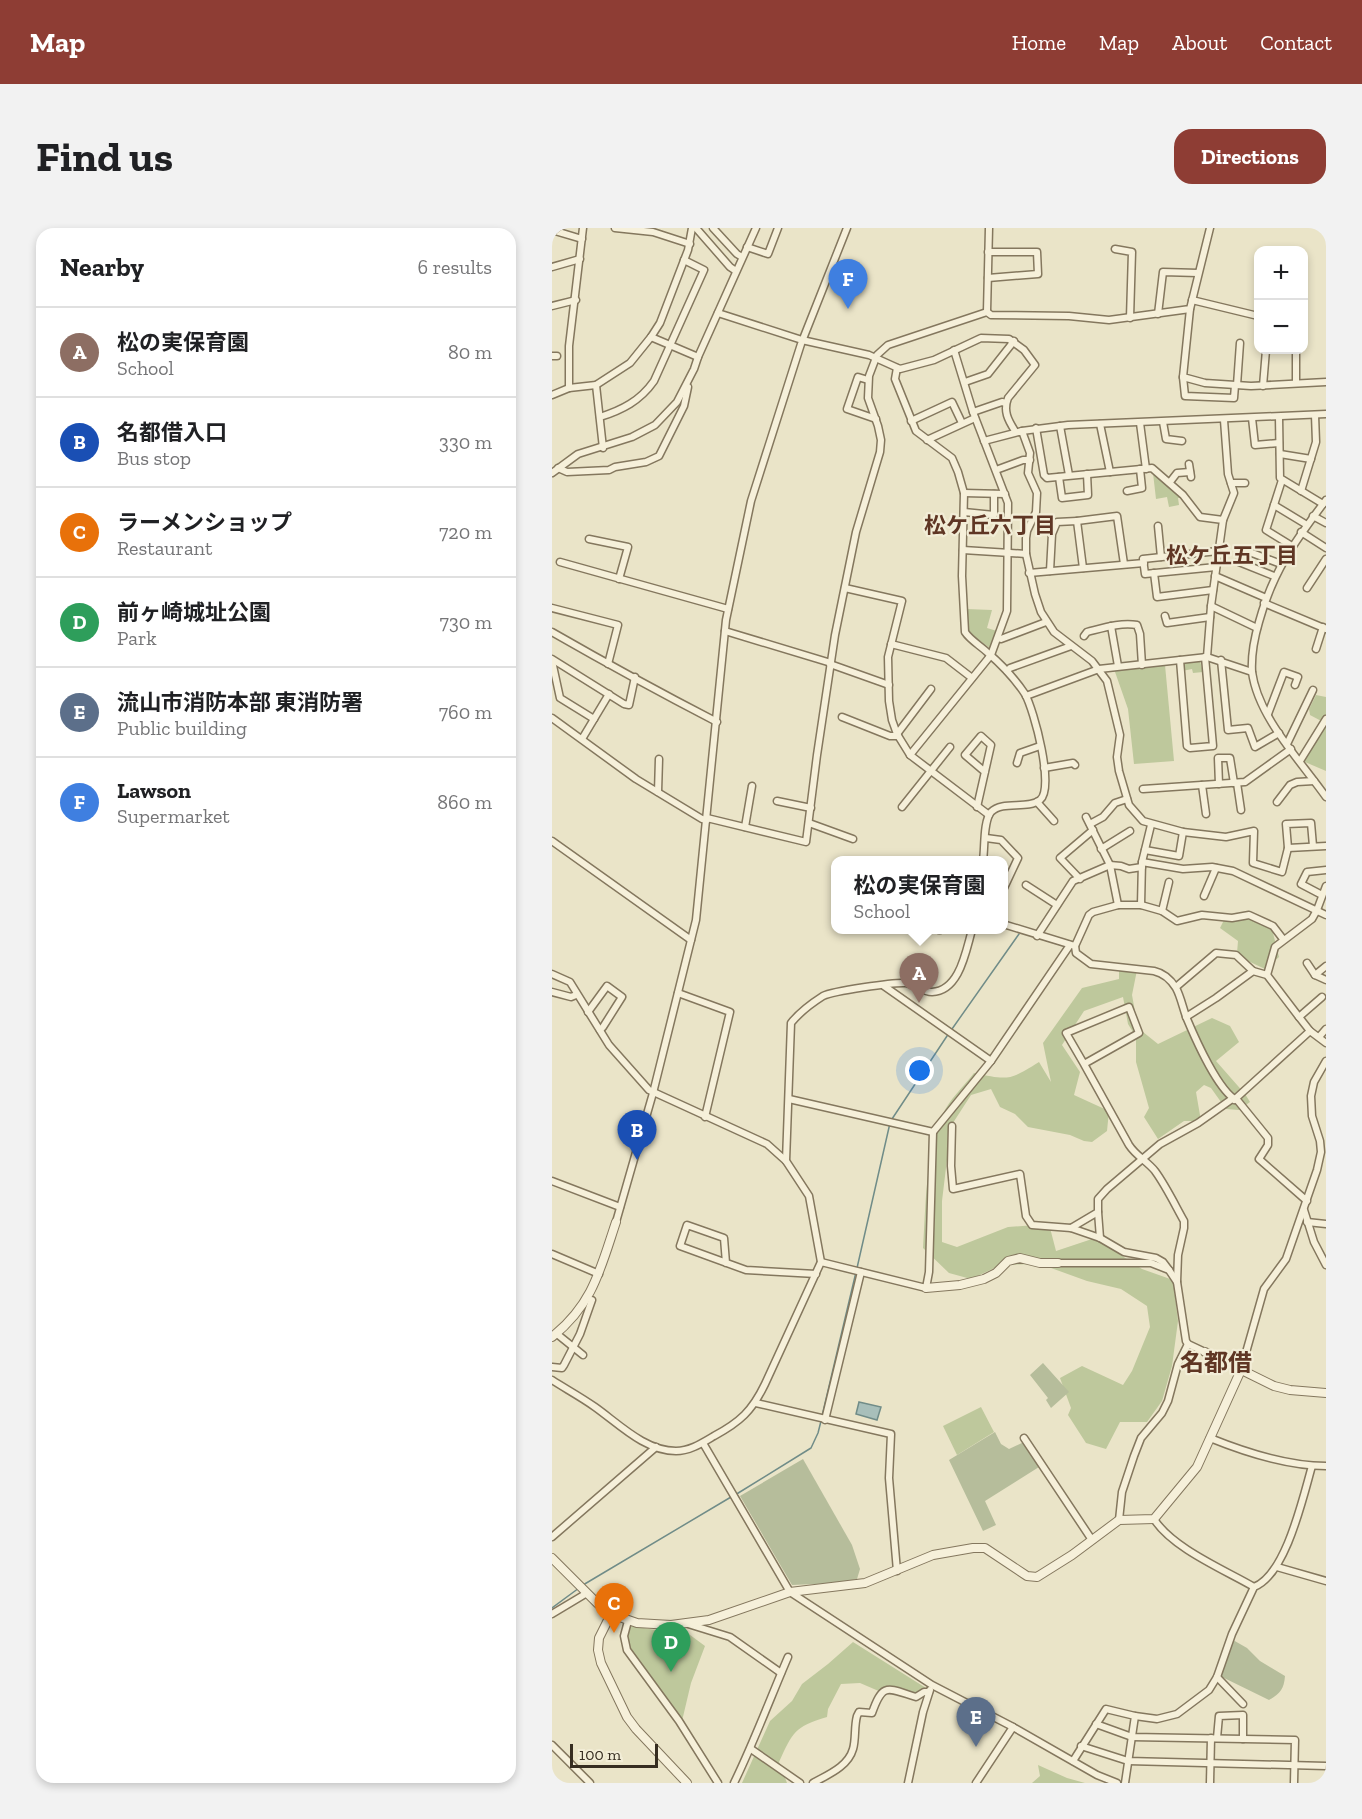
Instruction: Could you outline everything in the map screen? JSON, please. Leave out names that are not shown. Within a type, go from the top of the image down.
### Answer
[{"type":"street","points":[[569,388],[569,346],[583,228]]},
{"type":"street","points":[[615,228],[654,232],[690,243]]},
{"type":"street","points":[[552,395],[569,388],[596,385],[630,363],[660,323],[694,228]]},
{"type":"street","points":[[694,228],[736,271]]},
{"type":"street","points":[[713,228],[742,257]]},
{"type":"street","points":[[552,473],[578,454],[640,434],[655,425],[670,411],[689,380],[756,228]]},
{"type":"street","points":[[747,247],[768,254],[778,228]]},
{"type":"street","points":[[583,1355],[554,1336],[588,1299],[599,1274],[653,1093],[699,901],[725,631],[753,494],[802,340],[847,228]]},
{"type":"street","points":[[987,312],[988,228]]},
{"type":"street","points":[[1210,228],[1190,309],[1183,377],[1185,396],[1234,398],[1240,343]]},
{"type":"street","points":[[552,230],[582,239]]},
{"type":"street","points":[[1115,249],[1132,252],[1130,318]]},
{"type":"street","points":[[988,252],[1037,252],[1038,274],[988,278]]},
{"type":"street","points":[[552,267],[580,259]]},
{"type":"street","points":[[600,417],[631,405],[654,381],[704,270],[684,260]]},
{"type":"street","points":[[1158,314],[1162,272],[1198,273]]},
{"type":"street","points":[[552,306],[576,300]]},
{"type":"street","points":[[1192,300],[1254,315]]},
{"type":"street","points":[[552,718],[627,773],[702,819],[806,842],[830,664],[856,532],[879,457],[881,440],[868,398],[868,380],[880,350],[898,340],[987,312],[992,315],[1070,316],[1109,320],[1190,309]]},
{"type":"street","points":[[718,313],[802,340],[876,358],[897,368],[934,360],[981,338],[1003,337],[1014,341],[1035,365],[1006,403],[1007,419],[1029,449],[1028,473],[1037,493],[1036,512],[1027,531],[1026,554],[1029,573],[1046,622],[1054,632],[1092,661],[1107,681],[1119,729],[1120,742],[1117,758],[1127,799],[1134,813],[1151,825],[1183,832],[1226,837],[1254,831],[1253,863],[1282,872],[1288,848],[1287,824],[1311,823],[1313,846]]},
{"type":"street","points":[[651,337],[698,357]]},
{"type":"street","points":[[965,382],[988,374],[1014,341]]},
{"type":"street","points":[[910,755],[991,655],[1007,611],[1009,510],[974,415],[954,350]]},
{"type":"street","points":[[1263,386],[1266,354]]},
{"type":"street","points":[[1296,354],[1296,382]]},
{"type":"street","points":[[897,368],[895,379],[916,431],[952,458],[964,493],[965,632],[1007,671],[1026,696],[1036,726],[1044,768],[1046,789],[1037,802],[994,809],[989,815],[986,820],[984,856]]},
{"type":"street","points":[[868,380],[858,377],[847,409],[876,419]]},
{"type":"street","points":[[1183,377],[1205,382],[1263,386],[1296,382],[1326,382]]},
{"type":"street","points":[[558,468],[567,472],[609,470],[646,462],[659,456],[684,406],[689,380]]},
{"type":"street","points":[[596,385],[603,447]]},
{"type":"street","points":[[911,421],[952,402],[962,423]]},
{"type":"street","points":[[927,440],[974,415],[1002,402],[1006,403]]},
{"type":"street","points":[[984,441],[1018,431],[1060,426],[1326,414]]},
{"type":"street","points":[[1301,491],[1316,442],[1315,415]]},
{"type":"street","points":[[1279,417],[1280,478],[1324,502],[1301,532],[1274,576],[1257,628],[1251,658],[1252,672],[1257,695],[1268,714],[1289,747],[1326,796]]},
{"type":"street","points":[[1252,418],[1256,445],[1280,443]]},
{"type":"street","points":[[1180,660],[1187,746],[1190,748],[1213,746],[1206,657],[1223,520],[1234,493],[1228,474],[1224,420]]},
{"type":"street","points":[[1163,422],[1166,439],[1182,441]]},
{"type":"street","points":[[1127,491],[1142,488],[1140,423]]},
{"type":"street","points":[[1100,424],[1110,472]]},
{"type":"street","points":[[1060,426],[1069,476]]},
{"type":"street","points":[[1036,428],[1044,475],[1047,478],[1143,469],[1156,470],[1170,482],[1200,518],[1223,520]]},
{"type":"street","points":[[1280,454],[1311,459]]},
{"type":"street","points":[[996,470],[1029,460]]},
{"type":"street","points":[[1170,482],[1177,472],[1190,471]]},
{"type":"street","points":[[1059,477],[1062,498],[1088,495],[1087,474]]},
{"type":"street","points":[[1282,480],[1266,530],[1292,546]]},
{"type":"street","points":[[1232,483],[1245,483]]},
{"type":"street","points":[[964,493],[1005,494]]},
{"type":"street","points":[[964,513],[994,515],[994,494]]},
{"type":"street","points":[[1274,505],[1307,525]]},
{"type":"street","points":[[1050,571],[1052,534],[1057,522],[1117,516],[1124,564]]},
{"type":"street","points":[[1313,516],[1326,523]]},
{"type":"street","points":[[1077,521],[1083,568]]},
{"type":"street","points":[[1158,526],[1161,557]]},
{"type":"street","points":[[1301,532],[1326,548]]},
{"type":"street","points":[[590,539],[628,547],[620,579]]},
{"type":"street","points":[[963,550],[1026,554]]},
{"type":"street","points":[[1216,567],[1145,574],[1143,559],[1218,551]]},
{"type":"street","points":[[1252,553],[1281,564]]},
{"type":"street","points":[[1307,588],[1326,559]]},
{"type":"street","points":[[560,562],[728,609]]},
{"type":"street","points":[[1239,562],[1274,576]]},
{"type":"street","points":[[1029,573],[1143,563]]},
{"type":"street","points":[[1154,573],[1157,597],[1213,590]]},
{"type":"street","points":[[1215,576],[1324,628],[1316,649]]},
{"type":"street","points":[[845,588],[902,602],[888,657],[892,720],[898,735],[910,755],[989,815]]},
{"type":"street","points":[[1211,606],[1257,628]]},
{"type":"street","points":[[552,607],[618,626],[608,664]]},
{"type":"street","points":[[1165,616],[1167,623],[1210,617]]},
{"type":"street","points":[[998,638],[1001,639],[1046,622]]},
{"type":"street","points":[[1084,636],[1087,632],[1111,626],[1130,624],[1139,628],[1142,664]]},
{"type":"street","points":[[1111,626],[1118,666]]},
{"type":"street","points":[[725,631],[889,685]]},
{"type":"street","points":[[552,632],[656,691],[717,722]]},
{"type":"street","points":[[891,644],[946,658],[972,678]]},
{"type":"street","points":[[1007,671],[1071,646]]},
{"type":"street","points":[[1026,696],[1099,669],[1118,666],[1206,657],[1252,672]]},
{"type":"street","points":[[552,660],[624,704],[629,705],[635,678]]},
{"type":"street","points":[[552,660],[560,698],[594,719]]},
{"type":"street","points":[[1221,660],[1228,730],[1248,728],[1256,747],[1280,733]]},
{"type":"street","points":[[1268,714],[1284,672],[1298,677],[1295,684]]},
{"type":"street","points":[[842,717],[890,736],[898,735],[931,689]]},
{"type":"street","points":[[1143,789],[1245,782],[1289,747],[1313,690]]},
{"type":"street","points":[[582,740],[609,694]]},
{"type":"street","points":[[1300,762],[1326,719]]},
{"type":"street","points":[[977,807],[991,745],[981,736],[965,755],[985,771]]},
{"type":"street","points":[[1017,763],[1020,753],[1040,746]]},
{"type":"street","points":[[902,807],[950,747]]},
{"type":"street","points":[[1219,784],[1218,758],[1230,758],[1241,810]]},
{"type":"street","points":[[658,792],[659,759]]},
{"type":"street","points":[[1044,768],[1073,763],[1075,765]]},
{"type":"street","points":[[1277,802],[1290,785],[1297,782],[1314,781]]},
{"type":"street","points":[[1202,785],[1206,814]]},
{"type":"street","points":[[745,827],[752,786]]},
{"type":"street","points":[[1080,879],[1060,858],[1115,803],[1127,799]]},
{"type":"street","points":[[777,801],[811,808]]},
{"type":"street","points":[[1037,802],[1054,821]]},
{"type":"street","points":[[1086,817],[1110,866],[1119,905]]},
{"type":"street","points":[[809,823],[853,839]]},
{"type":"street","points":[[1141,905],[1142,865],[1151,825]]},
{"type":"street","points":[[1101,849],[1130,831]]},
{"type":"street","points":[[1145,850],[1179,856],[1183,832]]},
{"type":"street","points":[[986,838],[1001,840],[1018,858],[1008,880]]},
{"type":"street","points":[[552,841],[691,940]]},
{"type":"street","points":[[1288,848],[1326,846]]},
{"type":"street","points":[[1037,936],[1073,881],[1110,866],[1129,869],[1142,865],[1183,869],[1216,868],[1233,871],[1326,915]]},
{"type":"street","points":[[1204,896],[1216,868]]},
{"type":"street","points":[[1322,895],[1301,884],[1307,872],[1326,870]]},
{"type":"street","points":[[1162,911],[1168,882]]},
{"type":"street","points":[[1026,885],[1057,905]]},
{"type":"street","points":[[1267,975],[1275,947],[1312,918],[1326,886]]},
{"type":"street","points":[[926,1288],[933,1132],[992,1061],[1072,946],[1089,915],[1119,905],[1141,905],[1162,911],[1177,921],[1202,915],[1232,918],[1249,915],[1273,926],[1283,939]]},
{"type":"street","points":[[1008,926],[1072,946],[1091,964],[1160,972],[1176,987],[1186,1017],[1211,1069],[1233,1099],[1238,1101],[1268,1138],[1268,1145],[1259,1159],[1307,1201]]},
{"type":"street","points":[[786,1161],[790,1026],[796,1017],[828,994],[907,983],[934,992],[947,987],[955,979],[971,934]]},
{"type":"street","points":[[1176,987],[1216,954],[1236,955],[1253,971],[1267,975],[1310,1031],[1326,1043]]},
{"type":"street","points":[[1307,963],[1314,975],[1326,980]]},
{"type":"street","points":[[1314,975],[1326,966]]},
{"type":"street","points":[[1186,1017],[1216,999],[1253,971]]},
{"type":"street","points":[[552,974],[570,982],[576,995],[619,1058],[653,1093],[767,1144],[786,1161],[809,1196],[821,1262],[756,1403],[734,1424],[703,1443],[677,1451],[656,1447],[552,1380]]},
{"type":"street","points":[[588,1012],[607,986],[622,997],[600,1030]]},
{"type":"street","points":[[883,986],[992,1061]]},
{"type":"street","points":[[552,992],[571,997],[576,995]]},
{"type":"street","points":[[678,993],[730,1012],[705,1117]]},
{"type":"street","points":[[1299,1017],[1322,997]]},
{"type":"street","points":[[1084,1064],[1139,1033],[1129,1006],[1066,1033],[1129,1145],[1156,1172],[1184,1221],[1178,1256],[1177,1282],[1188,1344],[1274,1386],[1303,1392],[1326,1393]]},
{"type":"street","points":[[1319,1037],[1326,1029]]},
{"type":"street","points":[[1100,1238],[1098,1199],[1171,1137],[1198,1123],[1233,1099],[1310,1031]]},
{"type":"street","points":[[552,1558],[586,1593],[611,1614],[627,1621],[657,1625],[688,1624],[717,1618],[790,1592],[864,1584],[933,1555],[974,1548],[985,1548],[1027,1576],[1037,1576],[1119,1520],[1154,1519],[1197,1467],[1241,1370],[1264,1289],[1286,1259],[1307,1201],[1321,1152],[1312,1116],[1311,1096],[1314,1082],[1326,1061]]},
{"type":"street","points":[[789,1099],[933,1132]]},
{"type":"street","points":[[952,1126],[953,1189],[1020,1174],[1026,1216],[1035,1226],[1071,1228],[1100,1238],[1124,1252],[1156,1258],[1163,1262],[1177,1282]]},
{"type":"street","points":[[552,1181],[620,1207]]},
{"type":"street","points":[[1304,1209],[1314,1242],[1326,1265]]},
{"type":"street","points":[[1071,1228],[1098,1212]]},
{"type":"street","points":[[1307,1222],[1326,1224]]},
{"type":"street","points":[[726,1263],[724,1238],[687,1226],[680,1246],[726,1263],[746,1270],[816,1274]]},
{"type":"street","points":[[552,1254],[599,1274]]},
{"type":"street","points":[[821,1262],[926,1288],[951,1286],[984,1279],[996,1273],[1008,1261],[1020,1258],[1040,1263],[1151,1263],[1169,1270]]},
{"type":"street","points":[[821,1419],[858,1271]]},
{"type":"street","points":[[552,1367],[562,1368],[592,1300]]},
{"type":"street","points":[[1119,1520],[1122,1492],[1141,1438],[1162,1413],[1168,1401],[1178,1364],[1188,1344]]},
{"type":"street","points":[[756,1403],[891,1434],[889,1478],[897,1571]]},
{"type":"street","points":[[1024,1438],[1092,1540]]},
{"type":"street","points":[[1210,1438],[1236,1448],[1312,1466],[1326,1466]]},
{"type":"street","points":[[703,1443],[790,1592],[931,1689],[1013,1727],[1097,1775],[1117,1783]]},
{"type":"street","points":[[552,1537],[656,1447]]},
{"type":"street","points":[[1073,1761],[1106,1709],[1152,1719],[1177,1714],[1209,1690],[1217,1677],[1232,1634],[1254,1587],[1261,1584],[1277,1567],[1290,1538],[1312,1466]]},
{"type":"street","points":[[1154,1519],[1197,1557],[1254,1587]]},
{"type":"street","points":[[1277,1567],[1326,1581]]},
{"type":"street","points":[[552,1614],[586,1593]]},
{"type":"street","points":[[611,1614],[599,1638],[598,1650],[601,1663],[624,1711],[636,1729],[687,1783]]},
{"type":"street","points":[[627,1621],[624,1636],[627,1650],[679,1721],[718,1783]]},
{"type":"street","points":[[688,1624],[730,1637],[781,1673]]},
{"type":"street","points":[[734,1783],[751,1749],[788,1657]]},
{"type":"street","points":[[1217,1677],[1243,1704]]},
{"type":"street","points":[[813,1783],[832,1773],[849,1757],[853,1750],[857,1716],[859,1712],[872,1713],[878,1695],[891,1690],[916,1697],[931,1689]]},
{"type":"street","points":[[908,1783],[923,1712],[931,1689]]},
{"type":"street","points":[[1210,1783],[1214,1738],[1219,1716],[1242,1714],[1243,1739]]},
{"type":"street","points":[[1125,1783],[1135,1716]]},
{"type":"street","points":[[1096,1724],[1132,1737],[1295,1740],[1294,1783]]},
{"type":"street","points":[[976,1783],[1013,1727]]},
{"type":"street","points":[[552,1745],[590,1783]]},
{"type":"street","points":[[1081,1746],[1128,1761],[1326,1766]]},
{"type":"street","points":[[751,1749],[800,1783]]},
{"type":"green space","points":[[1153,473],[1181,498],[1178,498],[1179,505],[1169,507],[1167,497],[1156,499]]},
{"type":"green space","points":[[966,609],[992,610],[987,628],[997,631],[992,648],[969,633]]},
{"type":"green space","points":[[1200,661],[1203,672],[1193,673],[1192,669],[1182,671],[1183,663]]},
{"type":"green space","points":[[1165,665],[1174,761],[1134,764],[1128,709],[1114,669]]},
{"type":"green space","points":[[1316,695],[1326,697],[1326,771],[1305,762],[1305,758],[1325,723],[1310,715],[1309,709]]},
{"type":"green space","points":[[1246,918],[1272,929],[1279,957],[1265,969],[1237,953],[1238,941],[1220,928],[1224,920]]},
{"type":"green space","points":[[1119,968],[1137,970],[1132,995],[1138,1028],[1158,1044],[1212,1018],[1230,1026],[1239,1042],[1216,1061],[1250,1102],[1239,1110],[1226,1109],[1211,1088],[1204,1085],[1196,1092],[1201,1121],[1184,1121],[1158,1139],[1144,1117],[1149,1108],[1136,1062],[1136,1037],[1128,1024],[1123,997],[1084,1011],[1062,1045],[1080,1072],[1074,1095],[1109,1111],[1107,1131],[1092,1142],[1028,1127],[1015,1114],[1000,1107],[991,1089],[971,1095],[951,1126],[942,1201],[942,1242],[957,1247],[1008,1227],[1049,1224],[1056,1251],[1095,1238],[1142,1269],[1173,1280],[1178,1321],[1172,1366],[1162,1401],[1147,1422],[1120,1422],[1106,1449],[1086,1443],[1068,1415],[1071,1408],[1060,1378],[1082,1366],[1123,1385],[1132,1371],[1150,1327],[1147,1306],[1121,1289],[1087,1281],[1040,1264],[1001,1265],[971,1279],[949,1273],[923,1248],[926,1198],[933,1146],[943,1114],[949,1104],[974,1073],[1002,1078],[1014,1076],[1039,1062],[1051,1082],[1043,1043],[1082,988],[1119,979]]},
{"type":"green space","points":[[1043,1363],[1069,1392],[1051,1408],[1046,1400],[1048,1398],[1030,1375]]},
{"type":"green space","points":[[981,1407],[994,1432],[957,1455],[943,1426]]},
{"type":"green space","points":[[995,1432],[1001,1444],[1009,1449],[1024,1442],[1039,1467],[985,1501],[996,1525],[983,1531],[949,1460]]},
{"type":"green space","points":[[803,1459],[852,1545],[860,1569],[857,1579],[839,1583],[792,1585],[740,1496]]},
{"type":"green space","points":[[631,1626],[656,1630],[682,1629],[705,1646],[691,1683],[682,1721],[630,1649],[626,1636]]},
{"type":"green space","points":[[1233,1640],[1247,1648],[1260,1661],[1285,1676],[1281,1691],[1276,1696],[1269,1700],[1220,1676]]},
{"type":"green space","points":[[853,1642],[926,1688],[913,1698],[881,1692],[860,1683],[841,1684],[828,1709],[827,1717],[801,1728],[788,1744],[779,1762],[787,1783],[742,1783],[770,1721],[792,1701],[802,1684]]},
{"type":"green space","points":[[1038,1765],[1085,1783],[1032,1783],[1040,1776]]},
{"type":"water","points":[[859,1402],[881,1407],[877,1420],[856,1414]]},
{"type":"waterway","points":[[952,1029],[1019,934]]},
{"type":"waterway","points":[[892,1119],[949,1033]]},
{"type":"waterway","points":[[857,1268],[890,1123]]},
{"type":"waterway","points":[[822,1416],[856,1272]]},
{"type":"waterway","points":[[735,1495],[811,1448],[821,1421]]},
{"type":"waterway","points":[[583,1585],[731,1497]]},
{"type":"waterway","points":[[552,1608],[579,1588]]},
{"type":"place","name":"Lawson","points":[[848,309]]},
{"type":"place","name":"松の実保育園","points":[[919,1003]]},
{"type":"place","name":"名都借入口","points":[[637,1160]]},
{"type":"place","name":"ラーメンショップ","points":[[614,1633]]},
{"type":"place","name":"前ヶ崎城址公園","points":[[671,1672]]},
{"type":"place","name":"流山市消防本部 東消防署","points":[[976,1747]]},
{"type":"district","name":"松ケ丘六丁目","points":[[990,525]]},
{"type":"district","name":"松ケ丘五丁目","points":[[1232,555]]},
{"type":"district","name":"名都借","points":[[1216,1362]]}]
